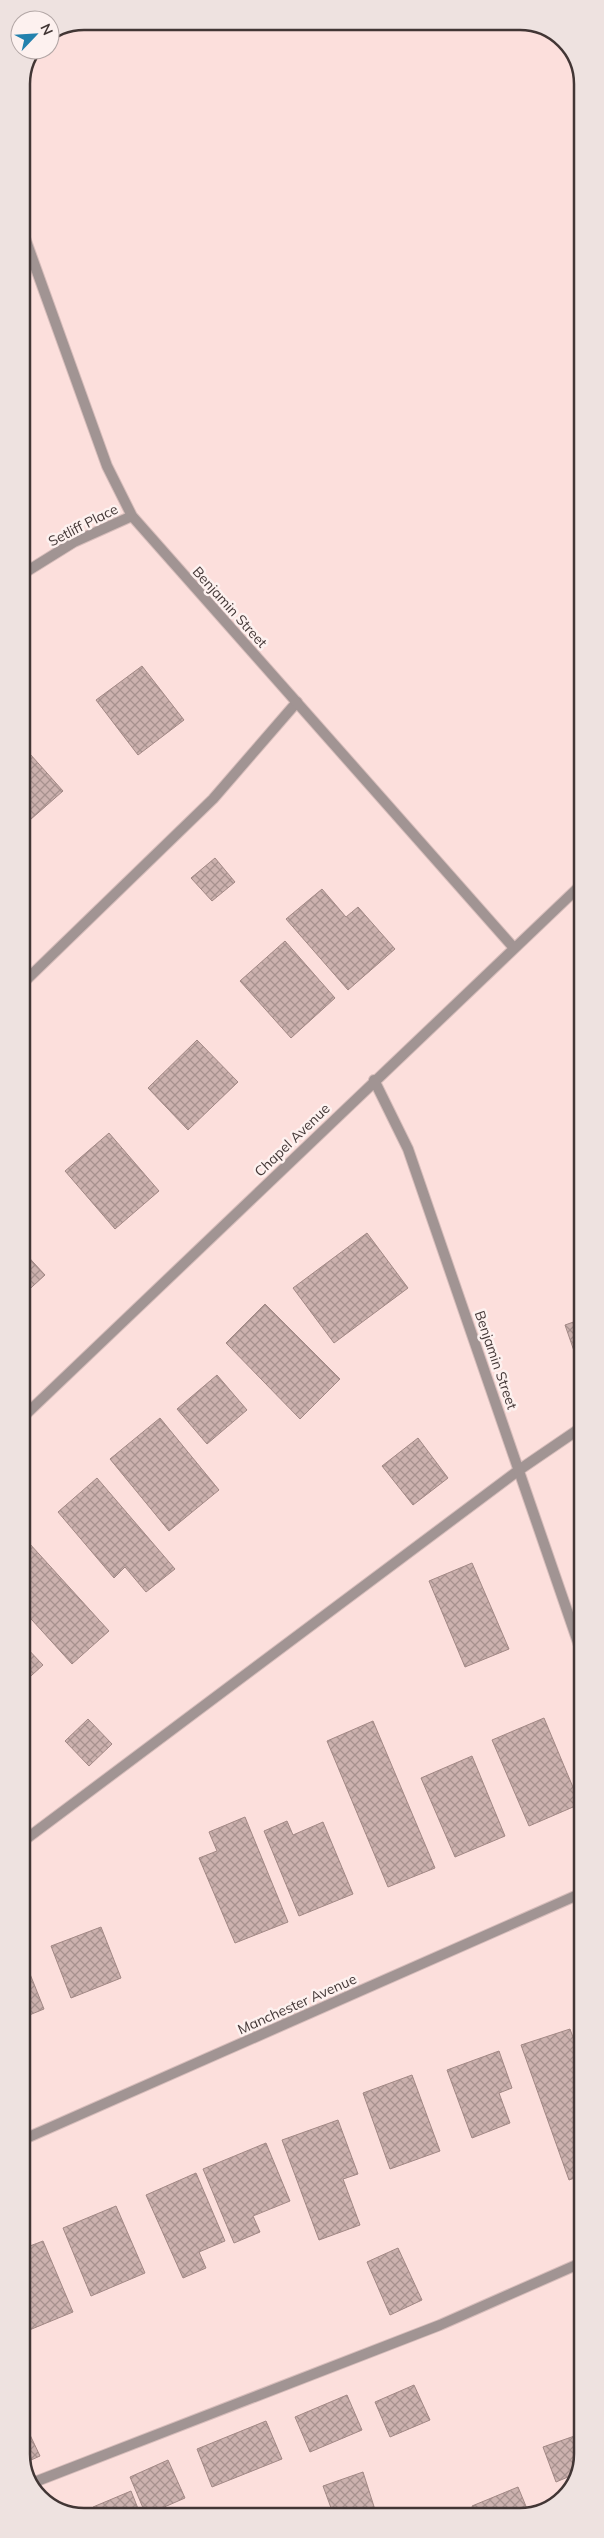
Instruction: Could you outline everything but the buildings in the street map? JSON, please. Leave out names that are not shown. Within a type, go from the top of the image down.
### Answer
[{"type":"street","name":"Benjamin Street","points":[[30,252],[107,466],[132,516],[514,948]]},
{"type":"street","name":"Setliff Place","points":[[30,570],[74,542],[132,516]]},
{"type":"street","points":[[30,976],[213,799],[297,702]]},
{"type":"street","name":"Chapel Avenue","points":[[30,1410],[374,1080],[574,892]]},
{"type":"street","name":"Benjamin Street","points":[[374,1080],[408,1149],[574,1631]]},
{"type":"street","points":[[30,1836],[519,1470],[574,1432]]},
{"type":"street","name":"Manchester Avenue","points":[[30,2136],[574,1897]]},
{"type":"street","points":[[37,2481],[440,2325],[574,2266]]}]
